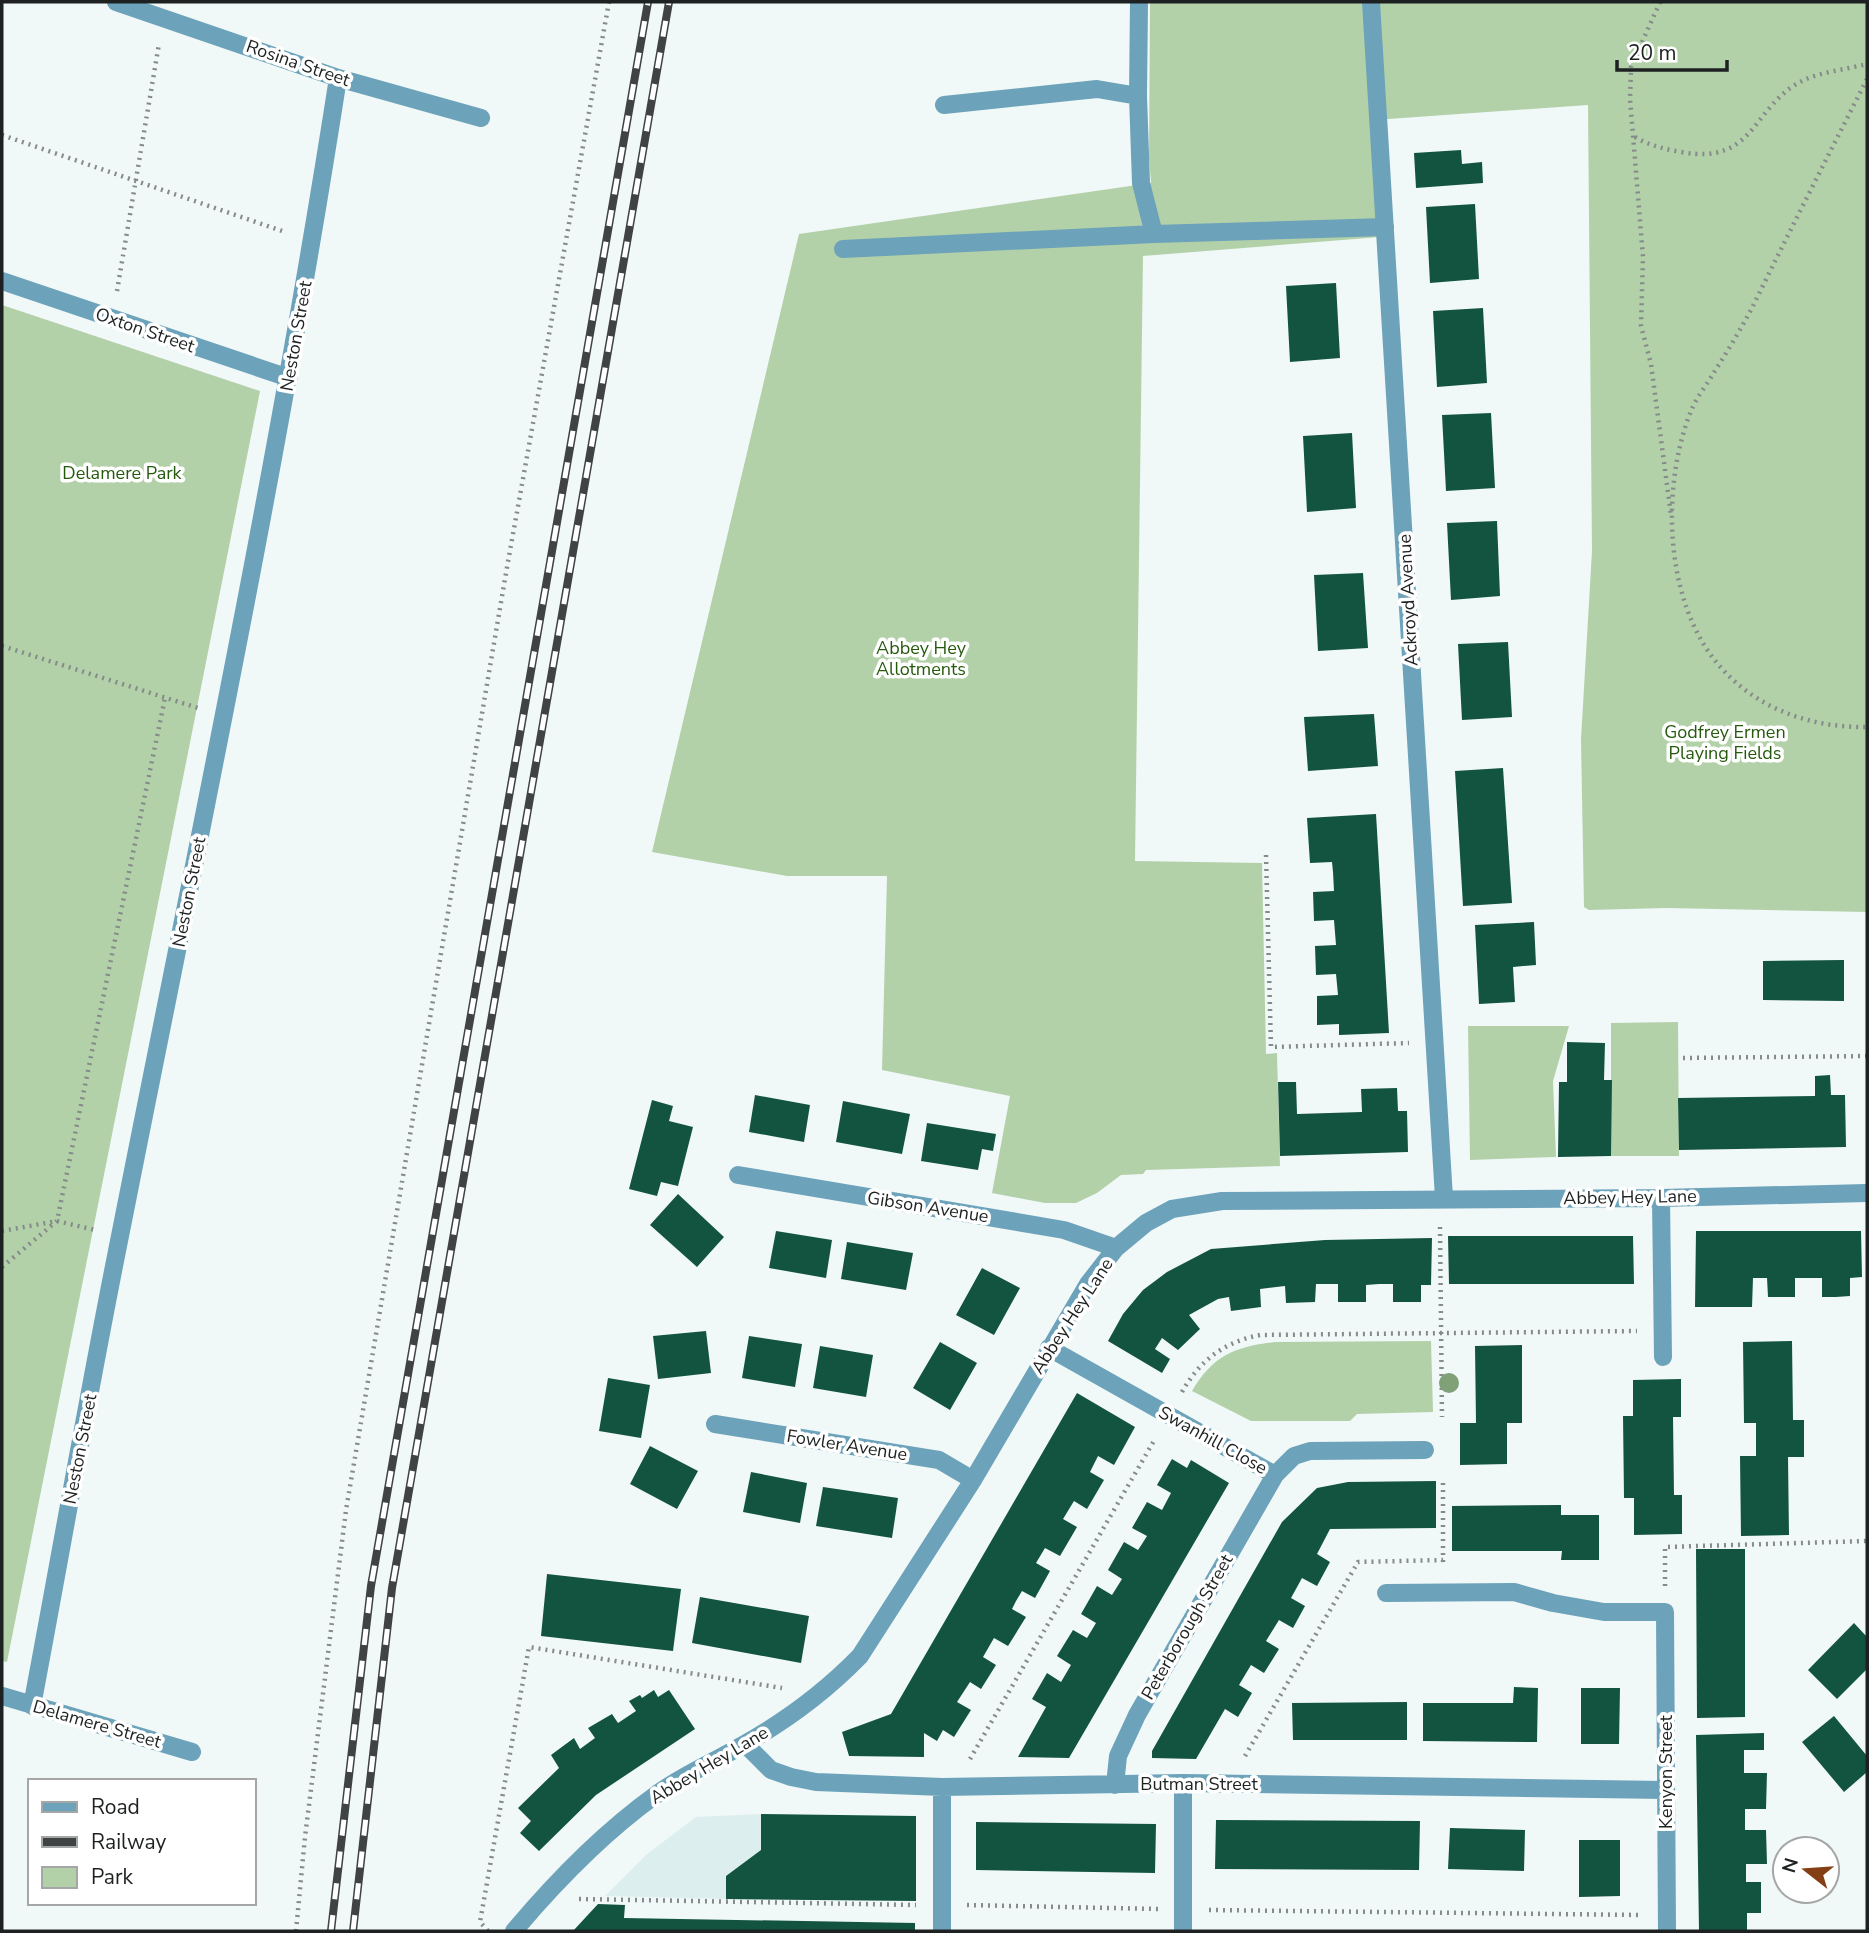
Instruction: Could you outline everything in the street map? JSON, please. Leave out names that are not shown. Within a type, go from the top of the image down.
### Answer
[{"type":"street","name":"Rosina Street","points":[[116,2],[166,10],[338,78],[481,118]]},
{"type":"street","points":[[1139,2],[1138,96],[1142,183],[1154,234]]},
{"type":"street","name":"Ackroyd Avenue","points":[[1371,2],[1442,1198]]},
{"type":"street","name":"Neston Street","points":[[32,1706],[120,1236],[225,717],[289,378],[338,78]]},
{"type":"street","points":[[944,105],[1097,89],[1138,96]]},
{"type":"street","points":[[843,249],[1154,234],[1385,227]]},
{"type":"street","name":"Oxton Street","points":[[2,281],[289,378]]},
{"type":"street","name":"Gibson Avenue","points":[[738,1175],[1064,1230],[1116,1248]]},
{"type":"street","name":"Abbey Hey Lane","points":[[514,1931],[620,1824],[659,1793],[804,1707],[839,1678],[867,1647],[973,1480],[1088,1284],[1116,1248],[1146,1223],[1172,1209],[1222,1201],[1661,1198],[1867,1192]]},
{"type":"street","points":[[1661,1198],[1662,1357]]},
{"type":"street","name":"Swanhill Close","points":[[1049,1348],[1275,1475],[1294,1456],[1310,1451],[1425,1450]]},
{"type":"street","name":"Fowler Avenue","points":[[715,1424],[939,1460],[973,1480]]},
{"type":"street","name":"Peterborough Street","points":[[1115,1785],[1118,1756],[1137,1715],[1275,1475]]},
{"type":"street","points":[[1386,1593],[1514,1592],[1553,1603],[1604,1612],[1665,1612]]},
{"type":"street","name":"Kenyon Street","points":[[1665,1612],[1667,1923]]},
{"type":"street","name":"Delamere Street","points":[[2,1696],[192,1752]]},
{"type":"street","name":"Butman Street","points":[[745,1744],[771,1770],[816,1782],[942,1787],[1183,1783],[1665,1790]]},
{"type":"street","points":[[1183,1783],[1183,1931]]},
{"type":"street","points":[[942,1787],[942,1931]]},
{"type":"path","points":[[296,1931],[305,1837],[346,1510],[506,573],[609,2]]},
{"type":"path","points":[[1660,2],[1631,66],[1630,99],[1643,257],[1641,326],[1651,364],[1674,530]]},
{"type":"path","points":[[113,319],[166,10]]},
{"type":"path","points":[[1634,137],[1669,150],[1697,155],[1717,154],[1749,134],[1783,95],[1804,80],[1867,64]]},
{"type":"path","points":[[1867,79],[1750,312],[1692,408],[1682,440],[1674,484],[1675,568],[1686,611],[1703,646],[1730,679],[1759,699],[1816,724],[1867,727]]},
{"type":"path","points":[[2,135],[313,242]]},
{"type":"path","points":[[2,646],[225,717]]},
{"type":"path","points":[[2,1266],[57,1221],[164,698]]},
{"type":"path","points":[[1266,855],[1271,1047],[1434,1042]]},
{"type":"path","points":[[1683,1058],[1867,1056]]},
{"type":"path","points":[[1442,1198],[1442,1417]]},
{"type":"path","points":[[2,1231],[57,1221],[120,1236]]},
{"type":"path","points":[[1185,1386],[1192,1374],[1211,1354],[1231,1343],[1252,1337],[1636,1331]]},
{"type":"path","points":[[971,1757],[1154,1439]]},
{"type":"path","points":[[1443,1479],[1443,1592]]},
{"type":"path","points":[[1665,1612],[1665,1547],[1867,1541]]},
{"type":"path","points":[[1244,1758],[1358,1562],[1443,1560]]},
{"type":"path","points":[[489,1931],[480,1922],[529,1647],[820,1694]]},
{"type":"path","points":[[543,1899],[1183,1910],[1667,1923]]},
{"type":"shaded area","points":[[761,1814],[761,1850],[726,1876],[726,1899],[605,1896],[646,1855],[696,1817]]},
{"type":"green space","points":[[1150,2],[1867,2],[1867,912],[1666,908],[1589,910],[1584,907],[1581,739],[1592,551],[1588,105],[1374,120],[1380,237],[1143,256],[1135,861],[1262,863],[1266,1054],[1277,1053],[1280,1166],[1146,1170],[1143,1174],[1121,1175],[1097,1193],[1076,1203],[1045,1203],[992,1193],[1010,1096],[882,1070],[887,876],[787,876],[652,852],[799,234],[1151,183]]},
{"type":"green space","name":"Delamere Park","points":[[2,305],[260,391],[7,1662],[2,1661]]},
{"type":"green space","points":[[1678,1022],[1679,1156],[1611,1156],[1611,1023]]},
{"type":"green space","points":[[1468,1026],[1569,1026],[1553,1081],[1556,1157],[1470,1160]]},
{"type":"green space","points":[[1431,1341],[1433,1412],[1357,1414],[1350,1421],[1251,1421],[1192,1391],[1217,1361],[1249,1346],[1276,1342]]},
{"type":"building","points":[[1461,150],[1462,164],[1482,162],[1483,183],[1416,188],[1414,153]]},
{"type":"building","points":[[1475,204],[1479,279],[1430,283],[1426,207]]},
{"type":"building","points":[[1336,283],[1340,358],[1290,362],[1286,286]]},
{"type":"building","points":[[1483,308],[1487,383],[1437,387],[1433,311]]},
{"type":"building","points":[[1491,413],[1495,488],[1446,491],[1442,415]]},
{"type":"building","points":[[1352,433],[1356,508],[1307,512],[1303,436]]},
{"type":"building","points":[[1497,521],[1500,596],[1451,600],[1447,523]]},
{"type":"building","points":[[1363,573],[1368,648],[1318,651],[1314,575]]},
{"type":"building","points":[[1508,642],[1512,717],[1462,720],[1458,644]]},
{"type":"building","points":[[1374,714],[1378,766],[1308,771],[1304,717]]},
{"type":"building","points":[[1503,768],[1512,903],[1463,906],[1455,771]]},
{"type":"building","points":[[1376,814],[1389,1033],[1339,1035],[1339,1024],[1317,1025],[1317,996],[1338,995],[1336,974],[1316,975],[1315,946],[1336,945],[1334,920],[1314,921],[1313,892],[1334,891],[1332,862],[1310,863],[1307,818]]},
{"type":"building","points":[[1534,922],[1536,965],[1513,967],[1515,1002],[1479,1004],[1475,925]]},
{"type":"building","points":[[1844,960],[1844,1001],[1763,1000],[1763,961]]},
{"type":"building","points":[[1567,1042],[1605,1043],[1604,1080],[1612,1080],[1611,1156],[1558,1157],[1559,1082],[1567,1082]]},
{"type":"building","points":[[1830,1075],[1831,1095],[1845,1095],[1846,1147],[1679,1150],[1678,1098],[1815,1096],[1815,1076]]},
{"type":"building","points":[[1278,1082],[1296,1082],[1297,1114],[1362,1112],[1361,1089],[1397,1088],[1398,1111],[1407,1111],[1408,1152],[1280,1156]]},
{"type":"building","points":[[755,1095],[810,1105],[804,1142],[749,1132]]},
{"type":"building","points":[[652,1100],[673,1106],[669,1121],[693,1127],[678,1186],[661,1182],[657,1196],[629,1189]]},
{"type":"building","points":[[843,1101],[910,1114],[902,1154],[836,1142]]},
{"type":"building","points":[[927,1123],[996,1134],[993,1151],[982,1149],[978,1170],[921,1161]]},
{"type":"building","points":[[678,1194],[724,1237],[697,1267],[650,1225]]},
{"type":"building","points":[[776,1231],[832,1240],[826,1278],[769,1268]]},
{"type":"building","points":[[1696,1231],[1861,1231],[1862,1277],[1850,1278],[1850,1296],[1836,1297],[1822,1297],[1822,1278],[1795,1278],[1795,1297],[1768,1297],[1767,1278],[1753,1278],[1752,1307],[1695,1307]]},
{"type":"building","points":[[1448,1236],[1633,1236],[1634,1284],[1449,1284]]},
{"type":"building","points":[[1432,1238],[1431,1285],[1421,1285],[1421,1302],[1393,1302],[1393,1284],[1366,1285],[1366,1302],[1338,1302],[1338,1284],[1316,1284],[1315,1302],[1286,1303],[1285,1286],[1260,1289],[1261,1307],[1231,1311],[1229,1297],[1218,1299],[1189,1315],[1200,1329],[1178,1350],[1162,1338],[1155,1349],[1170,1359],[1162,1373],[1108,1341],[1123,1314],[1143,1290],[1167,1272],[1211,1249],[1325,1240]]},
{"type":"building","points":[[847,1242],[913,1253],[906,1290],[841,1279]]},
{"type":"building","points":[[982,1268],[1020,1288],[994,1335],[956,1315]]},
{"type":"building","points":[[706,1331],[711,1373],[658,1379],[653,1336]]},
{"type":"building","points":[[749,1336],[802,1344],[795,1387],[742,1378]]},
{"type":"building","points":[[1792,1341],[1793,1420],[1804,1420],[1804,1457],[1788,1457],[1789,1535],[1741,1536],[1740,1456],[1756,1456],[1756,1423],[1744,1423],[1743,1342]]},
{"type":"building","points":[[940,1342],[977,1363],[950,1410],[913,1388]]},
{"type":"building","points":[[1522,1345],[1522,1423],[1507,1423],[1507,1464],[1460,1465],[1460,1423],[1476,1423],[1475,1346]]},
{"type":"building","points":[[820,1346],[873,1355],[866,1397],[813,1388]]},
{"type":"building","points":[[608,1378],[650,1385],[641,1438],[599,1431]]},
{"type":"building","points":[[1681,1379],[1681,1417],[1673,1417],[1674,1495],[1682,1495],[1682,1534],[1634,1535],[1634,1498],[1624,1498],[1623,1416],[1633,1416],[1633,1380]]},
{"type":"building","points":[[1077,1393],[1135,1427],[1114,1465],[1098,1456],[1090,1472],[1104,1480],[1087,1509],[1074,1501],[1063,1519],[1077,1527],[1060,1556],[1045,1548],[1036,1563],[1050,1571],[1035,1598],[1022,1591],[1012,1609],[1026,1617],[1008,1646],[994,1638],[983,1657],[996,1665],[981,1689],[970,1682],[957,1702],[971,1710],[954,1737],[943,1730],[937,1741],[924,1733],[924,1757],[849,1756],[842,1732],[891,1714]]},
{"type":"building","points":[[650,1446],[698,1471],[677,1509],[630,1484]]},
{"type":"building","points":[[1172,1459],[1187,1468],[1191,1460],[1229,1483],[1069,1758],[1018,1757],[1046,1707],[1032,1699],[1047,1673],[1061,1682],[1071,1665],[1057,1656],[1073,1630],[1087,1638],[1096,1623],[1081,1614],[1097,1586],[1112,1595],[1122,1579],[1108,1570],[1124,1542],[1138,1550],[1147,1536],[1132,1528],[1147,1502],[1162,1510],[1171,1493],[1157,1485]]},
{"type":"building","points":[[751,1472],[807,1483],[800,1523],[743,1512]]},
{"type":"building","points":[[1436,1481],[1436,1528],[1330,1529],[1317,1554],[1330,1562],[1317,1586],[1302,1578],[1291,1598],[1305,1606],[1293,1628],[1279,1620],[1266,1641],[1279,1649],[1264,1673],[1251,1665],[1239,1685],[1252,1693],[1238,1717],[1225,1709],[1196,1759],[1152,1758],[1152,1751],[1282,1522],[1317,1488],[1348,1482]]},
{"type":"building","points":[[823,1487],[898,1498],[892,1538],[816,1526]]},
{"type":"building","points":[[1561,1505],[1561,1515],[1599,1515],[1599,1560],[1561,1560],[1562,1551],[1452,1551],[1452,1506]]},
{"type":"building","points":[[1696,1549],[1745,1549],[1745,1717],[1697,1718]]},
{"type":"building","points":[[547,1574],[681,1589],[673,1651],[541,1636]]},
{"type":"building","points":[[700,1597],[809,1616],[801,1663],[692,1643]]},
{"type":"building","points":[[1854,1623],[1867,1637],[1867,1669],[1837,1699],[1808,1670]]},
{"type":"building","points":[[1514,1687],[1538,1688],[1537,1742],[1423,1741],[1423,1703],[1513,1703]]},
{"type":"building","points":[[1581,1688],[1620,1688],[1619,1744],[1581,1744]]},
{"type":"building","points":[[654,1690],[658,1697],[669,1690],[695,1729],[596,1795],[539,1851],[520,1833],[531,1821],[518,1808],[559,1768],[551,1755],[574,1738],[580,1749],[595,1738],[588,1728],[612,1714],[618,1723],[636,1711],[629,1701],[640,1695],[642,1698]]},
{"type":"building","points":[[1407,1702],[1407,1740],[1293,1740],[1292,1703]]},
{"type":"building","points":[[1834,1716],[1867,1756],[1867,1772],[1844,1792],[1802,1742]]},
{"type":"building","points":[[1764,1733],[1764,1750],[1744,1750],[1744,1773],[1767,1773],[1766,1809],[1745,1809],[1745,1830],[1766,1830],[1767,1864],[1746,1864],[1746,1882],[1761,1882],[1761,1913],[1747,1913],[1747,1931],[1699,1931],[1696,1735]]},
{"type":"building","points":[[761,1814],[916,1816],[916,1901],[726,1899],[726,1876],[761,1850]]},
{"type":"building","points":[[1216,1820],[1420,1821],[1419,1870],[1215,1869]]},
{"type":"building","points":[[976,1822],[1156,1824],[1155,1873],[976,1870]]},
{"type":"building","points":[[1450,1828],[1525,1830],[1524,1871],[1448,1869]]},
{"type":"building","points":[[1579,1840],[1620,1840],[1620,1896],[1579,1897]]},
{"type":"building","points":[[598,1904],[625,1905],[624,1918],[915,1923],[915,1931],[573,1931]]},
{"type":"railway","points":[[331,1931],[371,1586],[648,2]]},
{"type":"railway","points":[[353,1931],[392,1588],[669,2]]},
{"type":"park label","name":"Abbey Hey Allotments","points":[[921,658]]},
{"type":"park label","name":"Godfrey Ermen Playing Fields","points":[[1725,742]]}]
